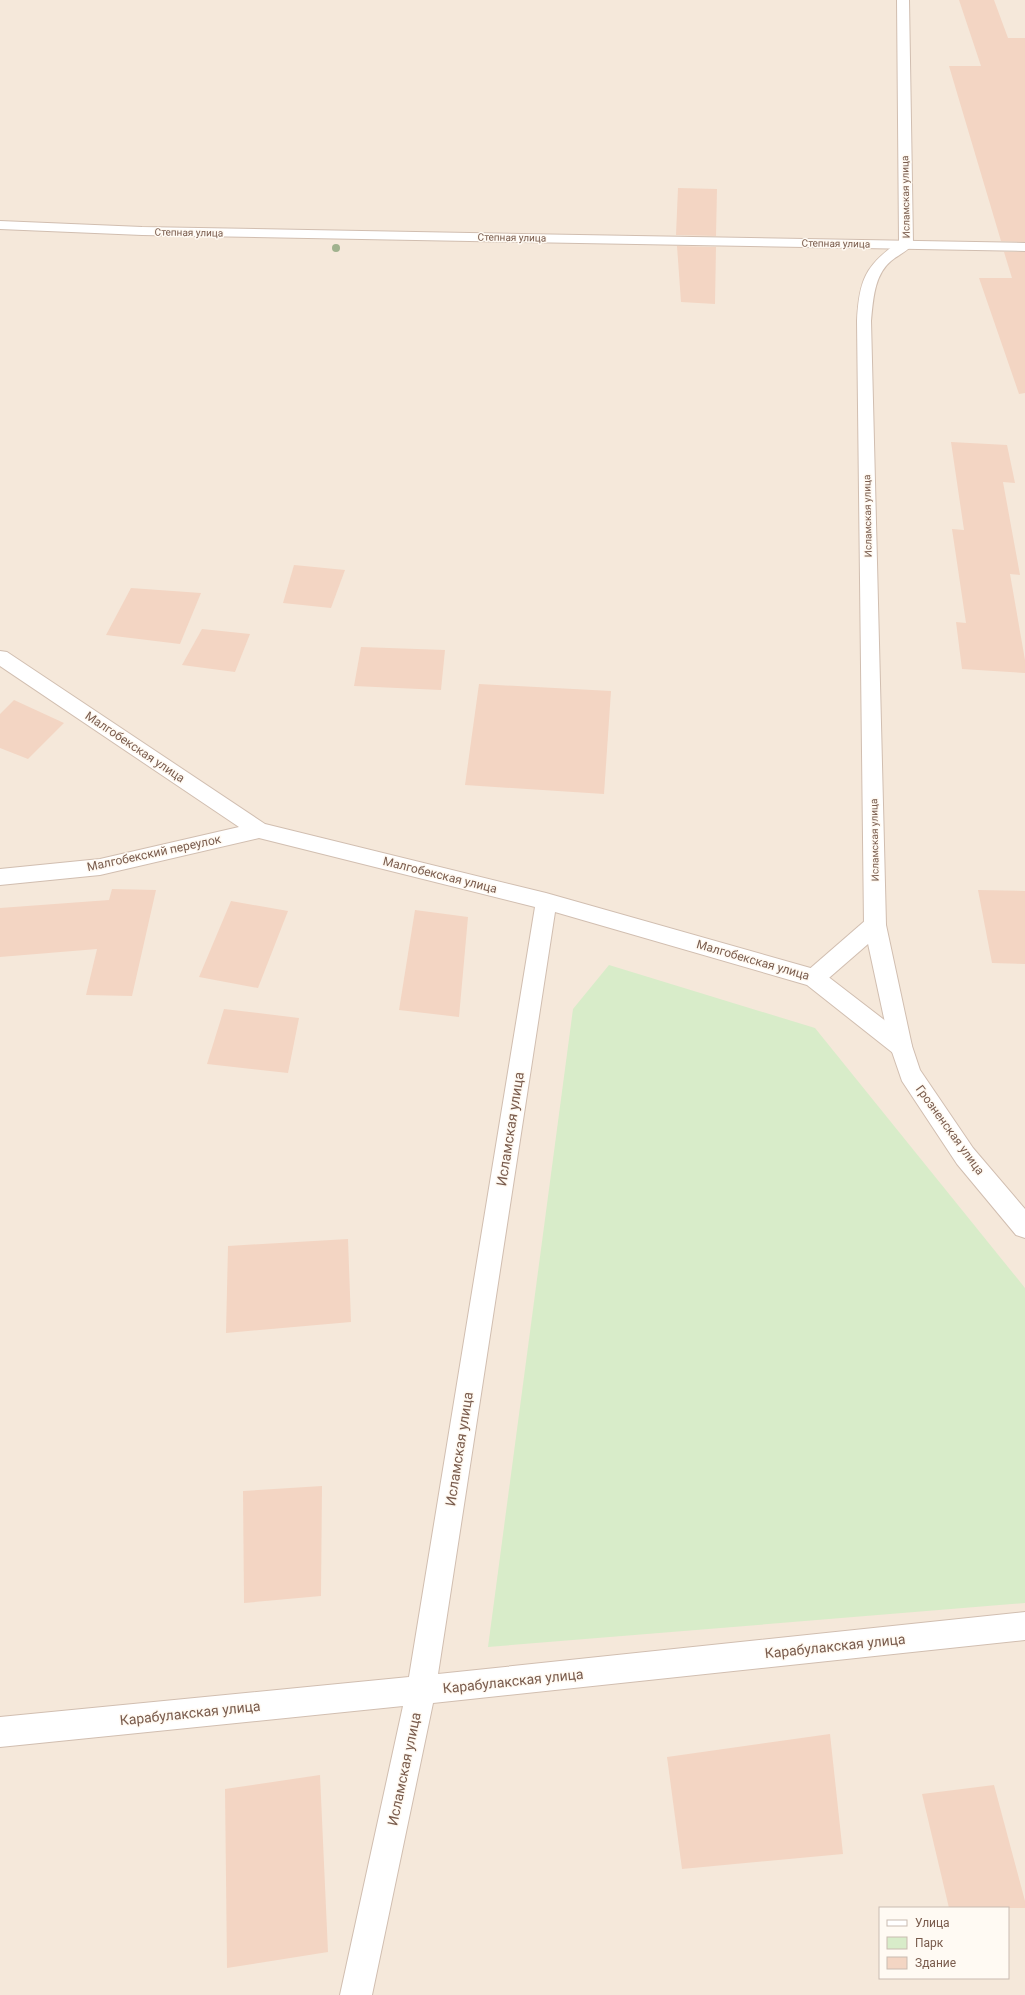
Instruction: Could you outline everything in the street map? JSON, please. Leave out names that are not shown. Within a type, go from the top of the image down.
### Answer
[{"type":"street","name":"Исламская улица","points":[[901,1046],[875,925],[864,321],[866,298],[872,275],[883,260],[906,244],[903,0]]},
{"type":"street","name":"Степная улица","points":[[0,225],[142,231],[1025,247]]},
{"type":"street","name":"Малгобекская улица","points":[[0,657],[259,830],[546,901],[814,978],[901,1046]]},
{"type":"street","name":"Малгобекский переулок","points":[[0,877],[100,867],[259,830]]},
{"type":"street","name":"Исламская улица","points":[[356,1995],[421,1690],[546,901]]},
{"type":"street","points":[[814,978],[875,925]]},
{"type":"street","name":"Грозненская улица","points":[[901,1046],[910,1074],[965,1156],[1025,1227]]},
{"type":"street","name":"Карабулакская улица","points":[[0,1732],[421,1690],[1025,1626]]},
{"type":"shaded area","points":[[0,0],[1025,0],[1025,1995],[0,1995]]},
{"type":"green space","points":[[609,965],[815,1028],[1025,1288],[1025,1603],[488,1647],[573,1009]]},
{"type":"building","points":[[959,0],[994,0],[1008,38],[1025,38],[1025,242],[1001,241],[949,66],[981,66]]},
{"type":"building","points":[[678,188],[717,189],[716,236],[676,235]]},
{"type":"building","points":[[677,246],[716,247],[715,304],[681,302]]},
{"type":"building","points":[[1004,252],[1025,252],[1025,393],[1019,394],[979,278],[1012,278]]},
{"type":"building","points":[[951,442],[1007,445],[1015,483],[1003,482],[1020,575],[1010,574],[1025,660],[1025,673],[962,669],[956,622],[966,623],[952,529],[964,530]]},
{"type":"building","points":[[294,565],[345,570],[331,608],[283,603]]},
{"type":"building","points":[[131,588],[201,593],[180,644],[106,635]]},
{"type":"building","points":[[202,629],[250,634],[235,672],[182,665]]},
{"type":"building","points":[[361,647],[445,650],[441,690],[354,686]]},
{"type":"building","points":[[479,684],[611,691],[604,794],[465,785]]},
{"type":"building","points":[[14,700],[64,723],[28,759],[0,748],[0,714]]},
{"type":"building","points":[[112,889],[156,890],[132,996],[86,995],[97,949],[0,957],[0,908],[109,900]]},
{"type":"building","points":[[978,890],[1025,891],[1025,964],[992,963]]},
{"type":"building","points":[[231,901],[288,911],[258,988],[199,977]]},
{"type":"building","points":[[415,910],[468,917],[459,1017],[399,1010]]},
{"type":"building","points":[[224,1009],[299,1018],[288,1073],[207,1064]]},
{"type":"building","points":[[348,1239],[351,1322],[226,1333],[228,1246]]},
{"type":"building","points":[[322,1486],[321,1596],[244,1603],[243,1491]]},
{"type":"building","points":[[830,1734],[843,1854],[682,1869],[667,1757]]},
{"type":"building","points":[[320,1775],[328,1952],[227,1968],[225,1789]]},
{"type":"building","points":[[994,1785],[1025,1901],[1025,1908],[949,1907],[922,1794]]}]
